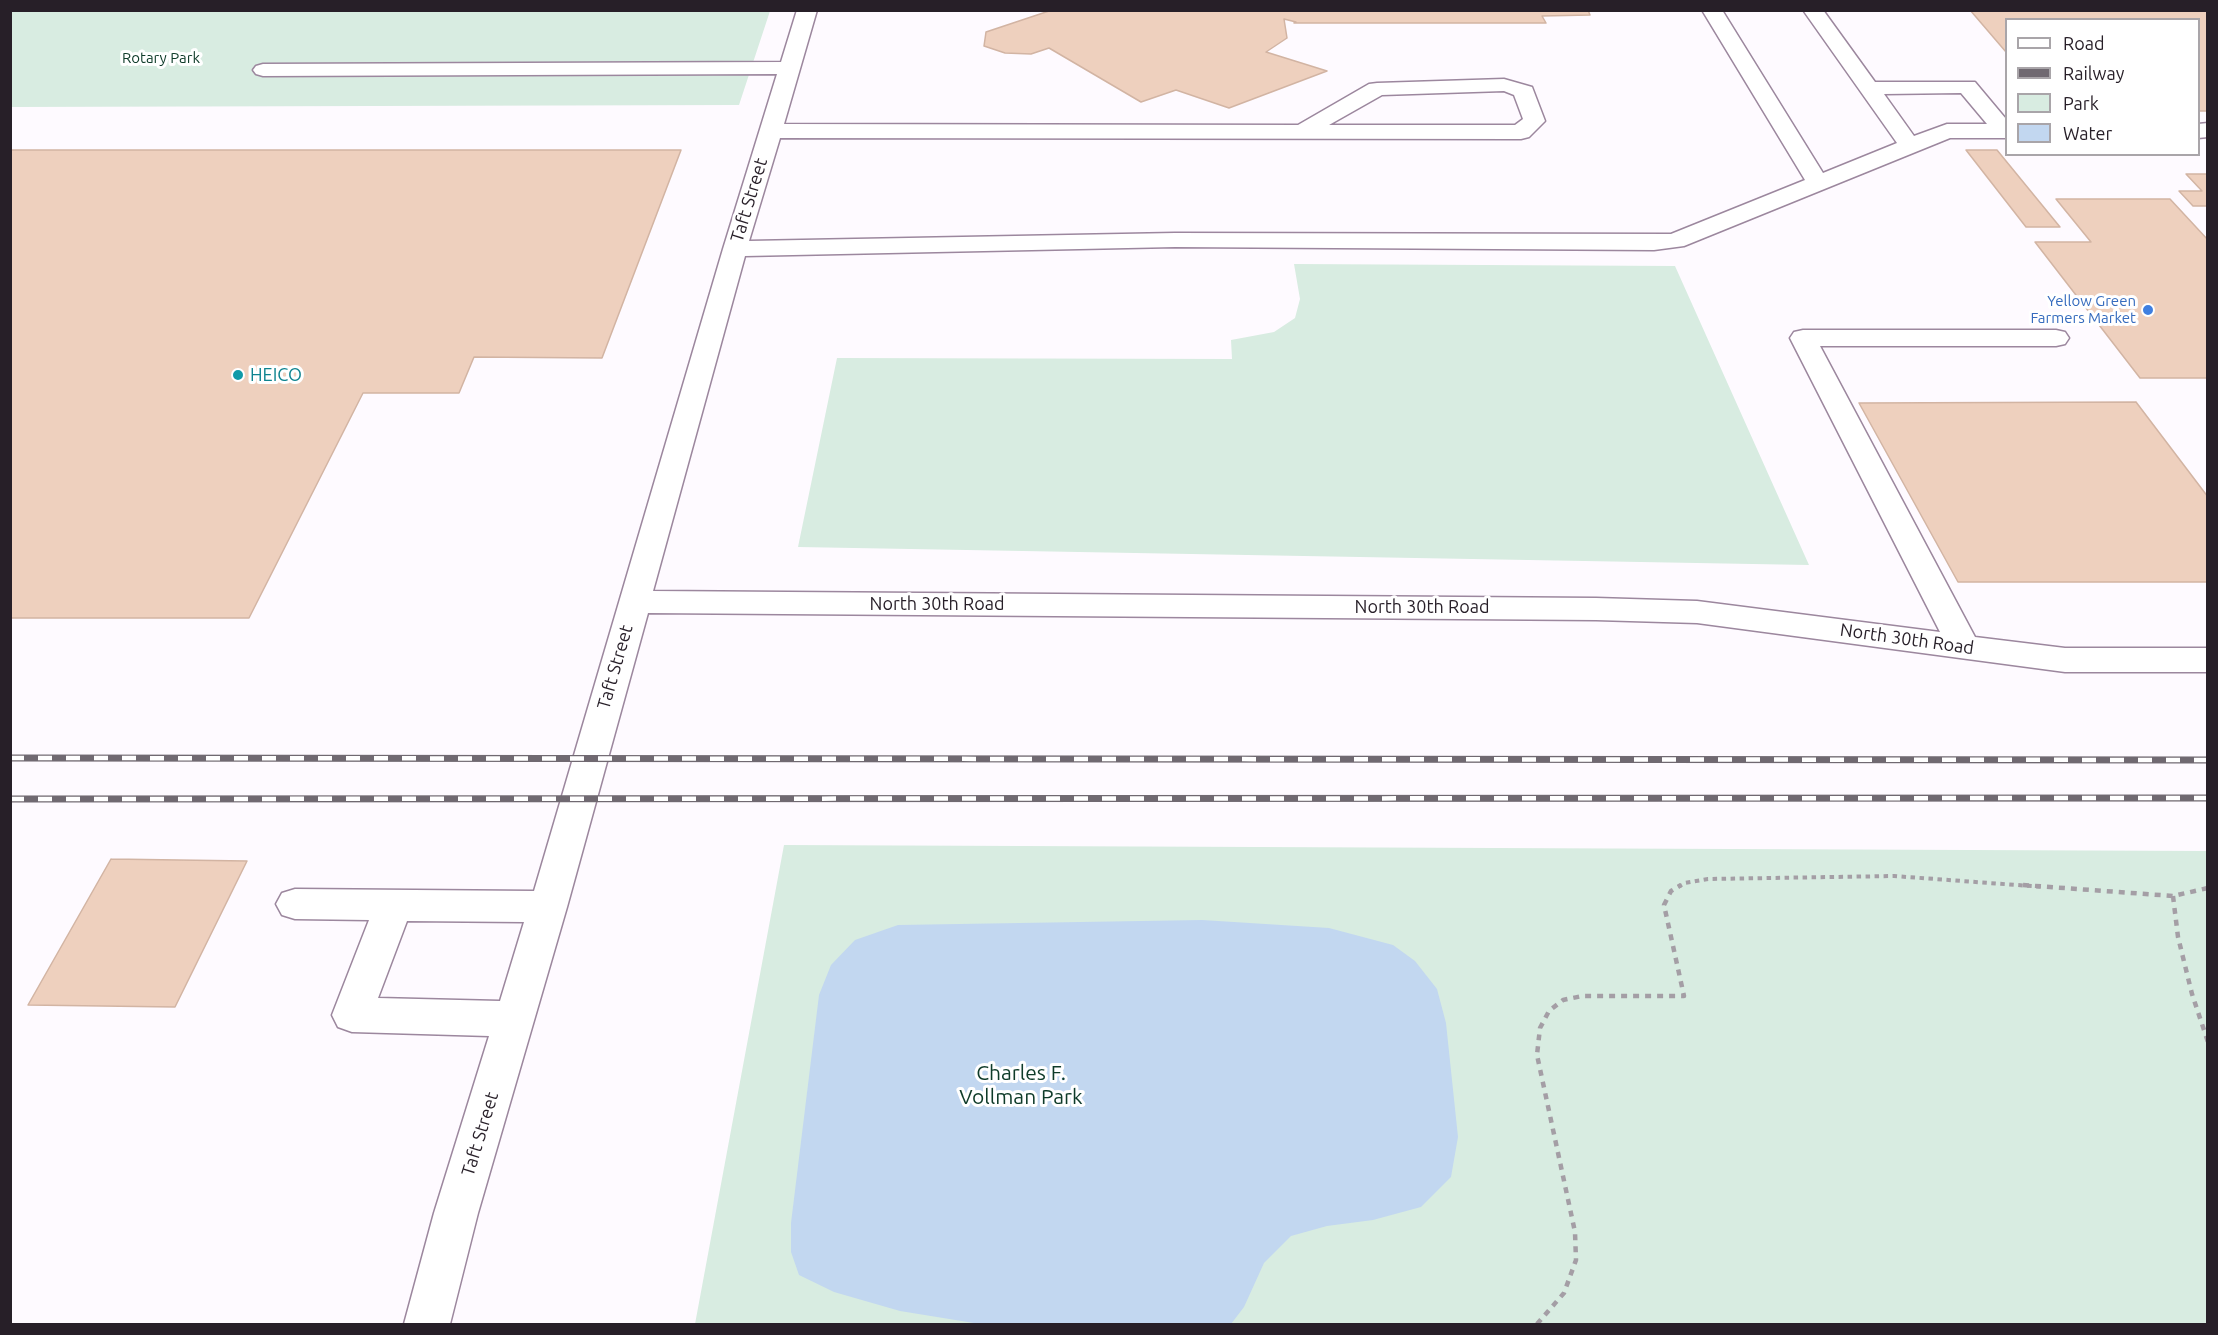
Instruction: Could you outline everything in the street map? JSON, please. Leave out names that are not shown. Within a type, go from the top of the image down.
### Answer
[{"type":"street","name":"Taft Street","points":[[427,1324],[456,1213],[548,907],[735,249],[807,10]]},
{"type":"street","points":[[1712,10],[1818,183]]},
{"type":"street","points":[[1813,10],[1910,146]]},
{"type":"street","points":[[263,70],[790,68]]},
{"type":"street","points":[[770,131],[1302,132],[1521,132],[1534,121],[1524,92],[1511,87],[1377,89],[1302,132]]},
{"type":"street","points":[[1868,88],[1967,87],[2005,130]]},
{"type":"street","points":[[735,249],[1175,240],[1654,243],[1675,241],[1947,131],[2005,131]]},
{"type":"street","points":[[1964,647],[1803,338],[2056,338]]},
{"type":"street","name":"North 30th Road","points":[[634,602],[1596,609],[1697,612],[2065,660],[2208,660]]},
{"type":"street","points":[[295,904],[548,907]]},
{"type":"street","points":[[394,905],[352,1015],[514,1019]]},
{"type":"path","points":[[1537,1324],[1564,1293],[1576,1260],[1575,1232],[1537,1055],[1540,1028],[1549,1011],[1563,1000],[1582,996],[1684,996],[1666,922],[1664,904],[1671,891],[1685,883],[1708,879],[1894,876],[2173,896],[2208,888]]},
{"type":"path","points":[[2173,896],[2178,937],[2192,994],[2208,1042]]},
{"type":"green space","name":"Rotary Park","points":[[10,11],[770,11],[739,105],[11,107]]},
{"type":"green space","points":[[1294,264],[1675,266],[1809,565],[798,547],[837,358],[1232,359],[1231,340],[1274,332],[1295,318],[1300,299]]},
{"type":"green space","name":"Charles F. Vollman Park","points":[[784,845],[2207,851],[2207,1324],[695,1324]]},
{"type":"water","points":[[1202,920],[1329,928],[1393,945],[1415,961],[1437,989],[1446,1023],[1458,1137],[1451,1177],[1421,1207],[1373,1220],[1327,1226],[1291,1236],[1264,1263],[1244,1307],[1231,1324],[980,1324],[900,1311],[834,1292],[799,1275],[791,1252],[791,1223],[819,995],[831,965],[855,940],[898,925]]},
{"type":"building","points":[[1052,10],[1588,10],[1590,15],[1542,16],[1546,23],[1294,23],[1296,22],[1284,19],[1287,38],[1266,52],[1327,71],[1229,108],[1176,90],[1141,102],[1049,48],[1031,54],[1005,53],[984,46],[986,32]]},
{"type":"building","points":[[1970,10],[2208,10],[2208,111],[2200,111],[2200,18],[2005,18],[2005,51]]},
{"type":"building","name":"HEICO","points":[[10,150],[681,150],[602,358],[474,357],[459,393],[363,393],[249,618],[10,618]]},
{"type":"building","points":[[1966,150],[1997,150],[2060,227],[2026,227]]},
{"type":"building","points":[[2186,174],[2208,174],[2208,206],[2193,206],[2179,191],[2202,191]]},
{"type":"building","name":"Yellow Green Farmers Market","points":[[2056,199],[2170,199],[2208,240],[2208,378],[2140,378],[2035,242],[2091,242]]},
{"type":"building","points":[[2136,402],[2208,497],[2208,582],[1958,582],[1859,403]]},
{"type":"building","points":[[111,859],[247,861],[175,1007],[28,1005]]},
{"type":"railway","points":[[10,758],[2208,760]]},
{"type":"railway","points":[[10,799],[2208,798]]},
{"type":"place","name":"Yellow Green Farmers Market","points":[[2148,310]]},
{"type":"place","name":"HEICO","points":[[238,375]]}]
